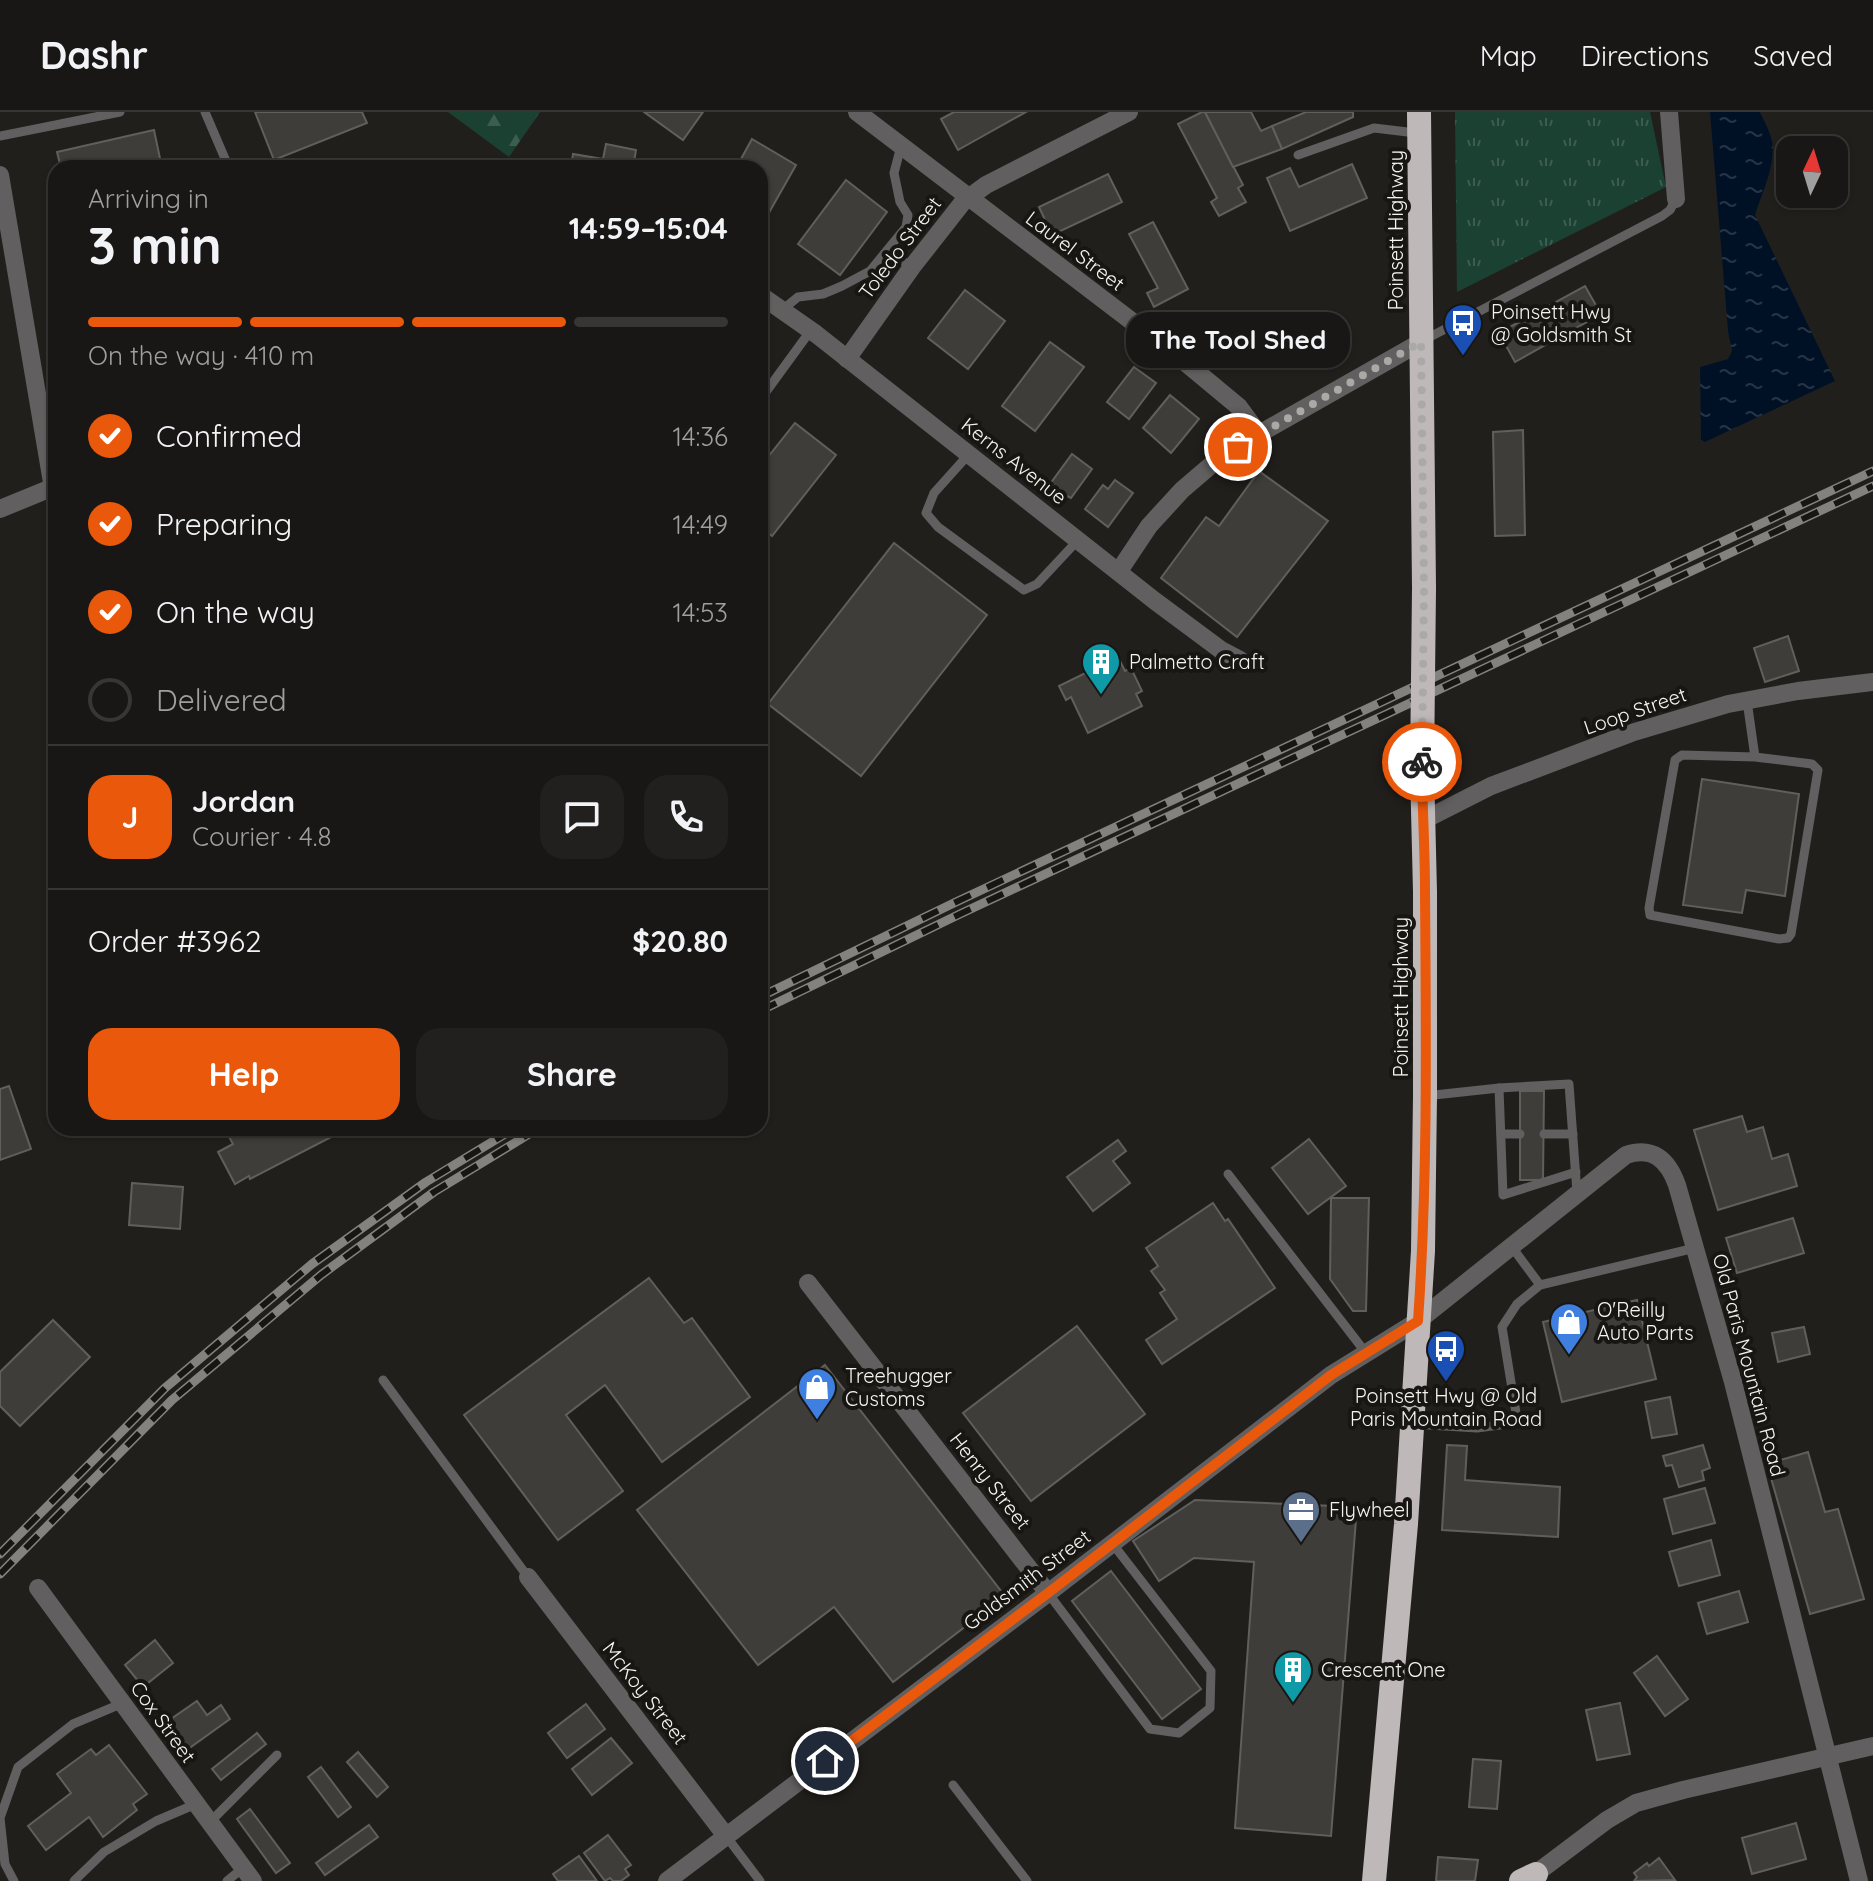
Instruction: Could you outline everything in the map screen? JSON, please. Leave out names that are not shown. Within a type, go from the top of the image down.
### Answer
[{"type":"highway","name":"Poinsett Highway","points":[[1378,1877],[1413,1424],[1423,1251],[1424,588],[1419,123]]},
{"type":"street","name":"Laurel Street","points":[[857,112],[1180,358],[1239,407],[1259,434]]},
{"type":"street","name":"Toledo Street","points":[[847,359],[912,267],[968,197],[1129,112]]},
{"type":"street","points":[[1669,112],[1676,199]]},
{"type":"street","points":[[0,175],[48,453]]},
{"type":"street","name":"Kerns Avenue","points":[[768,300],[811,330],[1155,601],[1221,650],[1240,660]]},
{"type":"street","points":[[1119,571],[1149,526],[1182,490],[1217,460],[1421,342]]},
{"type":"street","points":[[0,509],[48,495]]},
{"type":"street","name":"Loop Street","points":[[1424,820],[1491,786],[1631,733],[1728,704],[1873,682]]},
{"type":"street","name":"Old Paris Mountain Road","points":[[1418,1321],[1626,1155],[1634,1152],[1655,1155],[1671,1169],[1733,1382],[1859,1881]]},
{"type":"street","name":"Henry Street","points":[[808,1283],[1048,1593]]},
{"type":"street","name":"Goldsmith Street","points":[[667,1881],[1331,1375],[1418,1321]]},
{"type":"street","name":"McKoy Street","points":[[528,1577],[726,1836]]},
{"type":"street","name":"Cox Street","points":[[38,1588],[248,1874]]},
{"type":"street","points":[[1528,1879],[1607,1820],[1636,1803],[1873,1746]]},
{"type":"lane","points":[[0,136],[120,112]]},
{"type":"lane","points":[[205,112],[226,160]]},
{"type":"lane","points":[[1298,155],[1374,128],[1419,123]]},
{"type":"lane","points":[[782,310],[798,297],[823,294],[870,271],[906,227],[908,215],[900,202],[894,173],[901,146]]},
{"type":"lane","points":[[1421,342],[1662,216],[1676,199]]},
{"type":"lane","points":[[887,251],[912,267]]},
{"type":"lane","points":[[768,389],[811,330]]},
{"type":"lane","points":[[969,454],[934,493],[926,513],[938,527],[1024,590],[1037,584],[1079,539]]},
{"type":"lane","points":[[1747,701],[1755,757]]},
{"type":"lane","points":[[1682,755],[1755,757],[1812,764],[1818,770],[1791,934],[1788,938],[1779,939],[1650,915],[1648,911],[1675,760],[1682,755]]},
{"type":"lane","points":[[1425,1096],[1569,1084],[1577,1193]]},
{"type":"lane","points":[[1499,1088],[1503,1195],[1576,1172]]},
{"type":"lane","points":[[1501,1134],[1520,1134]]},
{"type":"lane","points":[[1544,1134],[1573,1134]]},
{"type":"lane","points":[[1228,1174],[1366,1353]]},
{"type":"lane","points":[[1512,1247],[1540,1285]]},
{"type":"lane","points":[[1413,1424],[1477,1428],[1507,1424],[1516,1413],[1502,1327],[1517,1304],[1540,1285],[1695,1247]]},
{"type":"lane","points":[[383,1380],[528,1577]]},
{"type":"lane","points":[[1048,1593],[1150,1729],[1179,1733],[1210,1708],[1211,1671],[1112,1543]]},
{"type":"lane","points":[[14,1881],[5,1864],[0,1818],[18,1767],[73,1724],[123,1703]]},
{"type":"lane","points":[[210,1822],[277,1755]]},
{"type":"lane","points":[[953,1785],[1027,1881]]},
{"type":"lane","points":[[74,1881],[104,1852],[156,1821],[196,1804]]},
{"type":"lane","points":[[726,1836],[760,1881]]},
{"type":"lane","points":[[227,1881],[248,1874]]},
{"type":"green space","points":[[448,112],[540,112],[509,157]]},
{"type":"green space","points":[[1455,112],[1650,112],[1666,187],[1457,292]]},
{"type":"water","points":[[1710,112],[1760,112],[1767,126],[1772,141],[1772,160],[1755,215],[1835,381],[1705,442],[1701,440],[1700,367],[1728,359],[1732,351]]},
{"type":"building","points":[[255,112],[362,112],[367,123],[274,160]]},
{"type":"building","points":[[644,112],[703,112],[683,140]]},
{"type":"building","points":[[954,112],[1026,112],[958,150],[941,119]]},
{"type":"building","points":[[1205,112],[1243,185],[1238,188],[1246,202],[1219,216],[1211,202],[1217,198],[1178,124]]},
{"type":"building","points":[[1205,112],[1251,112],[1261,131],[1272,126],[1282,149],[1233,167]]},
{"type":"building","points":[[1306,112],[1353,112],[1353,117],[1282,149],[1272,126]]},
{"type":"building","points":[[154,130],[160,160],[59,160],[57,152]]},
{"type":"building","points":[[752,139],[796,165],[768,214],[768,160],[740,160]]},
{"type":"building","points":[[606,144],[636,150],[634,160],[572,160],[573,154],[603,159]]},
{"type":"building","points":[[1352,164],[1367,198],[1290,231],[1267,178],[1290,168],[1299,187]]},
{"type":"building","points":[[1108,174],[1122,202],[1052,235],[1039,207]]},
{"type":"building","points":[[846,180],[887,212],[840,275],[798,244]]},
{"type":"building","points":[[1153,222],[1188,289],[1154,307],[1147,293],[1158,288],[1129,234]]},
{"type":"building","points":[[1585,286],[1601,314],[1515,362],[1499,333]]},
{"type":"building","points":[[965,290],[1005,321],[968,369],[928,338]]},
{"type":"building","points":[[1050,342],[1084,367],[1035,431],[1002,406]]},
{"type":"building","points":[[1134,367],[1156,383],[1129,419],[1107,402]]},
{"type":"building","points":[[1170,395],[1199,419],[1171,453],[1143,428]]},
{"type":"building","points":[[795,423],[836,455],[772,536],[768,533],[768,457]]},
{"type":"building","points":[[1523,430],[1525,535],[1495,536],[1493,432]]},
{"type":"building","points":[[1072,454],[1092,469],[1071,498],[1067,496],[1065,499],[1050,489],[1053,486],[1050,484]]},
{"type":"building","points":[[1259,471],[1328,521],[1237,637],[1161,578],[1206,517],[1219,526]]},
{"type":"building","points":[[1115,480],[1133,493],[1108,527],[1085,509],[1103,485],[1108,489]]},
{"type":"building","points":[[894,543],[987,615],[861,776],[768,704]]},
{"type":"building","points":[[1788,636],[1799,671],[1765,682],[1754,648]]},
{"type":"building","name":"Palmetto Craft","points":[[1118,657],[1125,671],[1131,668],[1142,691],[1136,694],[1142,706],[1088,733],[1071,697],[1066,700],[1059,686]]},
{"type":"building","points":[[1702,779],[1799,794],[1785,896],[1746,890],[1742,913],[1683,905]]},
{"type":"building","points":[[9,1086],[31,1149],[0,1160],[0,1089]]},
{"type":"building","points":[[1520,1091],[1544,1091],[1543,1180],[1520,1180]]},
{"type":"building","points":[[1742,1116],[1747,1132],[1763,1127],[1772,1159],[1788,1154],[1797,1186],[1718,1210],[1694,1130]]},
{"type":"building","points":[[229,1136],[333,1136],[235,1184],[218,1152],[233,1144]]},
{"type":"building","points":[[1309,1139],[1346,1186],[1308,1214],[1272,1168]]},
{"type":"building","points":[[1118,1140],[1126,1151],[1113,1161],[1130,1183],[1093,1211],[1067,1177]]},
{"type":"building","points":[[132,1183],[183,1187],[180,1229],[129,1225]]},
{"type":"building","points":[[1331,1198],[1369,1198],[1366,1311],[1353,1311],[1330,1279]]},
{"type":"building","points":[[1213,1203],[1225,1221],[1228,1219],[1275,1288],[1162,1364],[1146,1340],[1177,1319],[1160,1293],[1165,1290],[1151,1271],[1158,1266],[1146,1248]]},
{"type":"building","points":[[1793,1218],[1804,1253],[1737,1273],[1726,1238]]},
{"type":"building","points":[[649,1278],[684,1323],[692,1318],[750,1397],[662,1462],[605,1385],[566,1415],[623,1491],[558,1540],[464,1415]]},
{"type":"building","points":[[1637,1300],[1656,1379],[1562,1402],[1543,1322]]},
{"type":"building","points":[[53,1320],[90,1357],[20,1426],[0,1406],[0,1372]]},
{"type":"building","points":[[1077,1326],[1145,1414],[1031,1501],[963,1413]]},
{"type":"building","points":[[1804,1327],[1810,1354],[1778,1362],[1772,1333]]},
{"type":"building","points":[[825,1365],[1005,1596],[893,1682],[834,1607],[758,1665],[637,1510]]},
{"type":"building","points":[[1670,1397],[1677,1434],[1652,1438],[1645,1402]]},
{"type":"building","points":[[1447,1445],[1467,1446],[1465,1480],[1560,1487],[1558,1537],[1442,1530]]},
{"type":"building","points":[[1703,1445],[1710,1468],[1702,1471],[1704,1480],[1679,1487],[1672,1465],[1666,1466],[1663,1456]]},
{"type":"building","points":[[1808,1452],[1825,1512],[1838,1509],[1864,1599],[1810,1614],[1767,1464]]},
{"type":"building","points":[[1705,1488],[1715,1523],[1673,1534],[1664,1499]]},
{"type":"building","name":"Crescent One","points":[[1195,1500],[1357,1507],[1331,1836],[1235,1828],[1254,1562],[1194,1558],[1159,1581],[1133,1541]]},
{"type":"building","points":[[1711,1540],[1720,1575],[1679,1586],[1669,1552]]},
{"type":"building","points":[[1111,1571],[1201,1689],[1162,1719],[1072,1601]]},
{"type":"building","points":[[1739,1591],[1748,1622],[1707,1634],[1698,1603]]},
{"type":"building","points":[[155,1640],[173,1663],[143,1687],[125,1665]]},
{"type":"building","points":[[1657,1656],[1688,1699],[1665,1716],[1634,1673]]},
{"type":"building","points":[[197,1701],[207,1715],[221,1705],[230,1719],[188,1749],[168,1721]]},
{"type":"building","points":[[1620,1703],[1630,1754],[1597,1760],[1586,1710]]},
{"type":"building","points":[[586,1704],[605,1729],[567,1758],[548,1733]]},
{"type":"building","points":[[257,1733],[266,1744],[221,1780],[212,1769]]},
{"type":"building","points":[[611,1738],[632,1763],[592,1795],[572,1769]]},
{"type":"building","points":[[109,1745],[147,1794],[133,1804],[137,1810],[103,1837],[89,1817],[46,1850],[28,1826],[71,1793],[57,1774],[91,1749],[96,1755]]},
{"type":"building","points":[[358,1752],[388,1787],[377,1797],[347,1762]]},
{"type":"building","points":[[1473,1759],[1501,1761],[1497,1809],[1469,1807]]},
{"type":"building","points":[[321,1767],[351,1807],[338,1817],[308,1777]]},
{"type":"building","points":[[250,1809],[290,1863],[276,1873],[237,1819]]},
{"type":"building","points":[[1796,1823],[1806,1859],[1752,1874],[1742,1838]]},
{"type":"building","points":[[369,1825],[378,1837],[325,1875],[316,1863]]},
{"type":"building","points":[[608,1835],[631,1865],[625,1869],[629,1875],[621,1881],[610,1878],[605,1881],[584,1853]]},
{"type":"building","points":[[579,1856],[597,1881],[558,1881],[553,1874]]},
{"type":"building","points":[[1438,1857],[1478,1860],[1475,1881],[1436,1881]]},
{"type":"building","points":[[1659,1858],[1675,1880],[1634,1881],[1637,1877],[1634,1873]]},
{"type":"railway","points":[[768,993],[1873,471]]},
{"type":"railway","points":[[768,1007],[1873,486]]},
{"type":"railway","points":[[0,1554],[165,1388],[312,1264],[426,1182],[502,1136]]},
{"type":"railway","points":[[0,1574],[172,1400],[321,1275],[434,1192],[526,1136]]},
{"type":"way so far","points":[[1238,447],[1421,342],[1424,588],[1422,762]]},
{"type":"place","name":"Poinsett Hwy @ Goldsmith St","points":[[1463,357]]},
{"type":"place","name":"The Tool Shed","points":[[1238,447]]},
{"type":"place","name":"Palmetto Craft","points":[[1101,696]]},
{"type":"place","name":"O'Reilly Auto Parts","points":[[1569,1356]]},
{"type":"place","name":"Poinsett Hwy @ Old Paris Mountain Road","points":[[1446,1383]]},
{"type":"place","name":"Treehugger Customs","points":[[817,1421]]},
{"type":"place","name":"Flywheel","points":[[1301,1544]]},
{"type":"place","name":"Crescent One","points":[[1293,1704]]},
{"type":"route","points":[[825,1761],[1331,1375],[1418,1321],[1423,1251],[1425,1096],[1422,762]]}]
